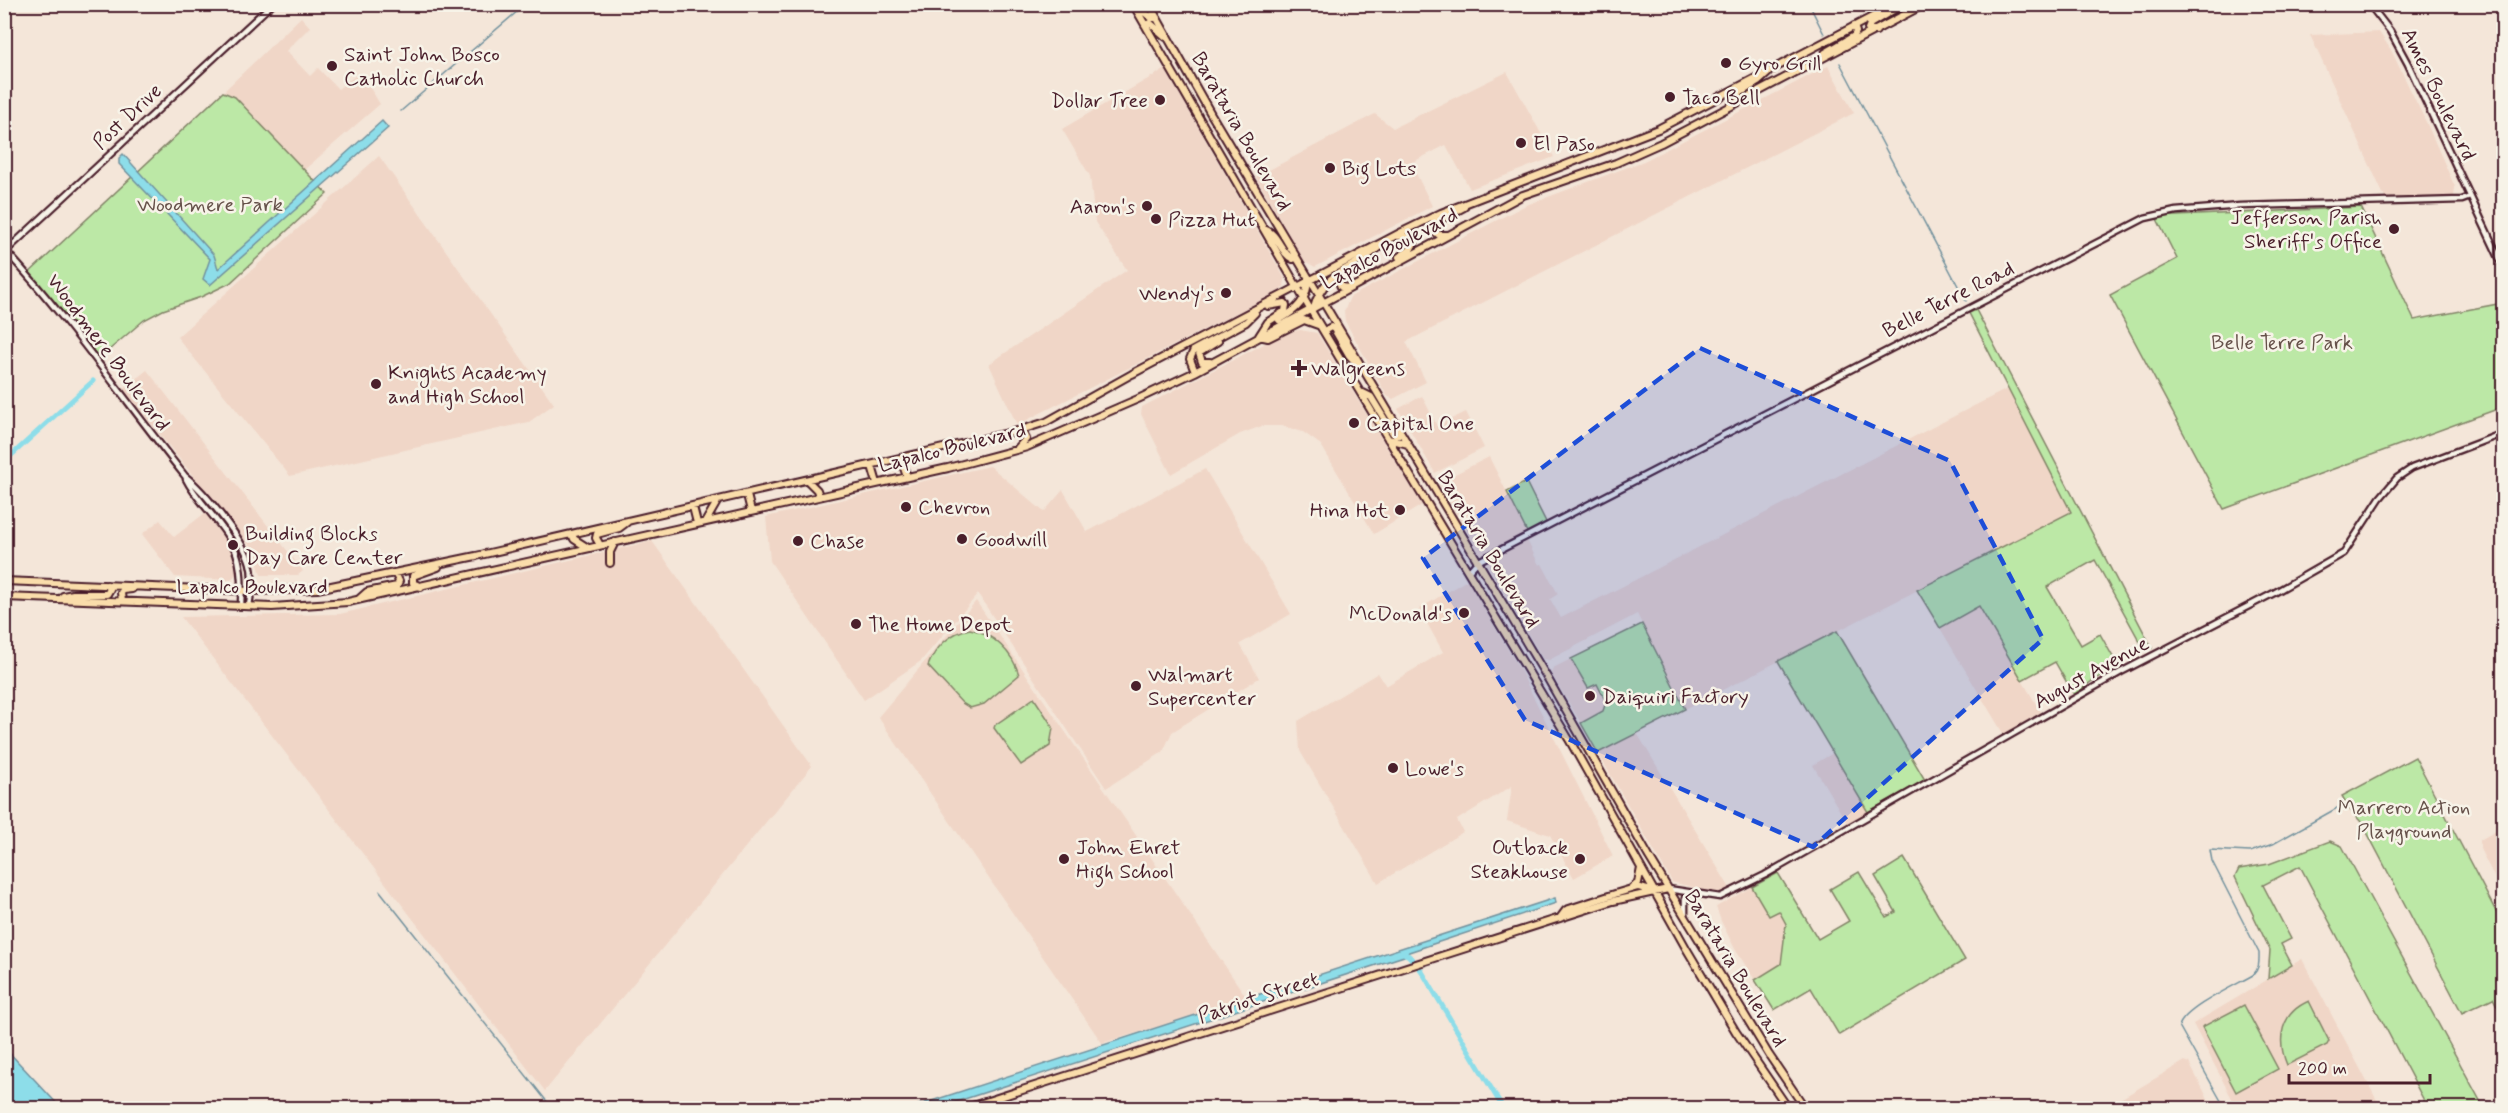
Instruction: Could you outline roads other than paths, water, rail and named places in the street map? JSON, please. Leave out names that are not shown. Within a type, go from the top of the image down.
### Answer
[{"type":"main road","points":[[1133,4],[1152,18],[1157,18]]},
{"type":"main road","name":"Barataria Boulevard","points":[[1133,4],[1312,308],[1322,329],[1529,671],[1736,1032],[1788,1108]]},
{"type":"main road","name":"Barataria Boulevard","points":[[1149,4],[1211,114],[1548,679],[1668,889],[1769,1055],[1805,1108]]},
{"type":"main road","name":"Lapalco Boulevard","points":[[4,581],[241,591],[317,589],[717,502],[1021,430],[1046,422],[1132,374],[1260,308],[1309,279],[1394,236],[1475,200],[1658,129],[1897,4]]},
{"type":"main road","points":[[1876,31],[1868,29],[1870,24],[1903,4]]},
{"type":"main road","name":"Lapalco Boulevard","points":[[4,597],[249,606],[308,606],[357,600],[1015,451],[1121,407],[1195,372],[1523,195],[1628,158],[1925,4]]},
{"type":"main road","points":[[1145,25],[1154,26],[1169,39]]},
{"type":"main road","points":[[1811,65],[1833,47],[1854,36],[1856,32],[1854,26]]},
{"type":"main road","points":[[1743,99],[1739,98],[1738,94],[1758,82],[1775,67]]},
{"type":"main road","points":[[1193,108],[1211,114]]},
{"type":"main road","points":[[1200,121],[1219,127]]},
{"type":"main road","points":[[1229,169],[1248,176]]},
{"type":"main road","points":[[1235,180],[1255,186]]},
{"type":"main road","points":[[1453,234],[1439,235],[1432,227],[1434,223],[1475,200]]},
{"type":"main road","points":[[1264,229],[1270,232],[1288,257],[1293,259],[1296,257]]},
{"type":"main road","points":[[1376,273],[1413,246],[1414,243],[1410,237],[1394,236]]},
{"type":"main road","points":[[1312,308],[1321,287],[1369,257],[1385,241]]},
{"type":"main road","points":[[1349,288],[1341,287],[1340,282],[1350,267]]},
{"type":"main road","points":[[1265,327],[1296,310],[1305,299],[1309,279]]},
{"type":"main road","points":[[1195,372],[1190,359],[1194,350],[1246,322],[1260,308],[1279,302],[1285,303],[1285,311],[1272,319],[1259,336],[1268,338],[1304,320],[1322,329],[1332,327],[1354,363],[1363,369]]},
{"type":"main road","points":[[1211,362],[1202,362],[1199,353],[1219,341],[1229,331]]},
{"type":"main road","points":[[1362,393],[1371,397],[1394,433],[1396,435],[1401,433]]},
{"type":"main road","points":[[1015,451],[1026,439],[1021,430]]},
{"type":"main road","points":[[1388,439],[1408,444]]},
{"type":"main road","points":[[902,459],[907,477]]},
{"type":"main road","points":[[872,466],[877,483]]},
{"type":"main road","points":[[808,481],[817,490],[819,496]]},
{"type":"main road","points":[[747,495],[751,511]]},
{"type":"main road","points":[[706,521],[717,502]]},
{"type":"main road","points":[[693,507],[697,523]]},
{"type":"main road","points":[[600,545],[597,534],[619,528],[627,521]]},
{"type":"main road","points":[[572,534],[574,539],[588,548]]},
{"type":"main road","points":[[610,563],[610,552],[615,542]]},
{"type":"main road","points":[[421,586],[413,583],[413,576],[446,562]]},
{"type":"main road","points":[[357,600],[367,592],[396,585],[399,581],[395,573]]},
{"type":"main road","points":[[57,598],[72,594],[108,594],[110,588],[107,585]]},
{"type":"main road","points":[[122,601],[121,593],[128,589],[167,591],[186,588]]},
{"type":"main road","points":[[1523,661],[1541,669]]},
{"type":"main road","points":[[1529,671],[1548,679]]},
{"type":"main road","points":[[1630,890],[1638,883],[1641,868]]},
{"type":"main road","name":"Patriot Street","points":[[1560,918],[1566,910],[1630,890],[1638,888],[1655,892]]},
{"type":"main road","name":"Patriot Street","points":[[966,1108],[1613,901],[1668,889]]},
{"type":"street","name":"Post Drive","points":[[5,251],[272,4]]},
{"type":"street","name":"Ames Boulevard","points":[[2369,4],[2403,52],[2504,268]]},
{"type":"street","name":"Belle Terre Road","points":[[1477,562],[2145,218],[2176,212],[2240,206],[2461,200],[2470,197]]},
{"type":"street","name":"Woodmere Boulevard","points":[[5,251],[47,296],[185,477],[190,488],[228,535],[236,549],[241,566],[241,605]]},
{"type":"street","name":"August Avenue","points":[[1668,889],[1712,897],[1729,894],[2121,672],[2274,593],[2344,553],[2380,498],[2397,478],[2412,468],[2504,433]]},
{"type":"street","name":"Woodmere Boulevard","points":[[185,477],[195,484],[245,551],[251,566],[249,606]]},
{"type":"street","points":[[1464,563],[1477,562]]},
{"type":"street","points":[[1469,571],[1477,562]]},
{"type":"street","points":[[1685,916],[1685,898],[1692,893]]},
{"type":"water","points":[[382,121],[388,128],[210,285],[203,279],[210,259],[119,164],[119,158],[123,154],[214,255],[218,269]]},
{"type":"water","points":[[1555,898],[1556,903],[1409,952],[1404,956],[937,1108],[910,1108]]},
{"type":"water","points":[[4,1047],[61,1108],[12,1108],[5,1101]]},
{"type":"waterway","points":[[401,111],[526,4]]},
{"type":"waterway","points":[[1809,4],[1824,34]]},
{"type":"waterway","points":[[1840,63],[1966,301]]},
{"type":"waterway","points":[[4,462],[93,381]]},
{"type":"waterway","points":[[2225,1108],[2179,1026],[2183,1019],[2201,1005],[2253,975],[2258,967],[2259,953],[2212,861],[2210,850],[2250,852],[2273,844],[2339,807]]},
{"type":"waterway","points":[[380,891],[552,1108]]},
{"type":"waterway","points":[[1402,952],[1409,956],[1421,970],[1503,1108]]},
{"type":"place","name":"Gyro Grill","points":[[1726,63]]},
{"type":"place","name":"Saint John Bosco Catholic Church","points":[[332,66]]},
{"type":"place","name":"Taco Bell","points":[[1670,97]]},
{"type":"place","name":"Dollar Tree","points":[[1160,100]]},
{"type":"place","name":"El Paso","points":[[1521,143]]},
{"type":"place","name":"Big Lots","points":[[1330,168]]},
{"type":"place","name":"Aaron's","points":[[1147,206]]},
{"type":"place","name":"Pizza Hut","points":[[1156,219]]},
{"type":"place","name":"Jefferson Parish Sheriff's Office","points":[[2394,229]]},
{"type":"place","name":"Wendy's","points":[[1226,293]]},
{"type":"place","name":"Walgreens","points":[[1299,368]]},
{"type":"place","name":"Knights Academy and High School","points":[[376,384]]},
{"type":"place","name":"Capital One","points":[[1354,423]]},
{"type":"place","name":"Chevron","points":[[906,507]]},
{"type":"place","name":"Hina Hot","points":[[1400,510]]},
{"type":"place","name":"Goodwill","points":[[962,539]]},
{"type":"place","name":"Chase","points":[[798,541]]},
{"type":"place","name":"Building Blocks Day Care Center","points":[[233,545]]},
{"type":"place","name":"McDonald's","points":[[1464,613]]},
{"type":"place","name":"The Home Depot","points":[[856,624]]},
{"type":"place","name":"Walmart Supercenter","points":[[1136,686]]},
{"type":"place","name":"Daiquiri Factory","points":[[1590,696]]},
{"type":"place","name":"Lowe's","points":[[1393,768]]},
{"type":"place","name":"John Ehret High School","points":[[1064,859]]},
{"type":"place","name":"Outback Steakhouse","points":[[1580,859]]},
{"type":"park label","name":"Woodmere Park","points":[[210,204]]},
{"type":"park label","name":"Belle Terre Park","points":[[2282,342]]},
{"type":"park label","name":"Marrero Action Playground","points":[[2404,819]]}]
